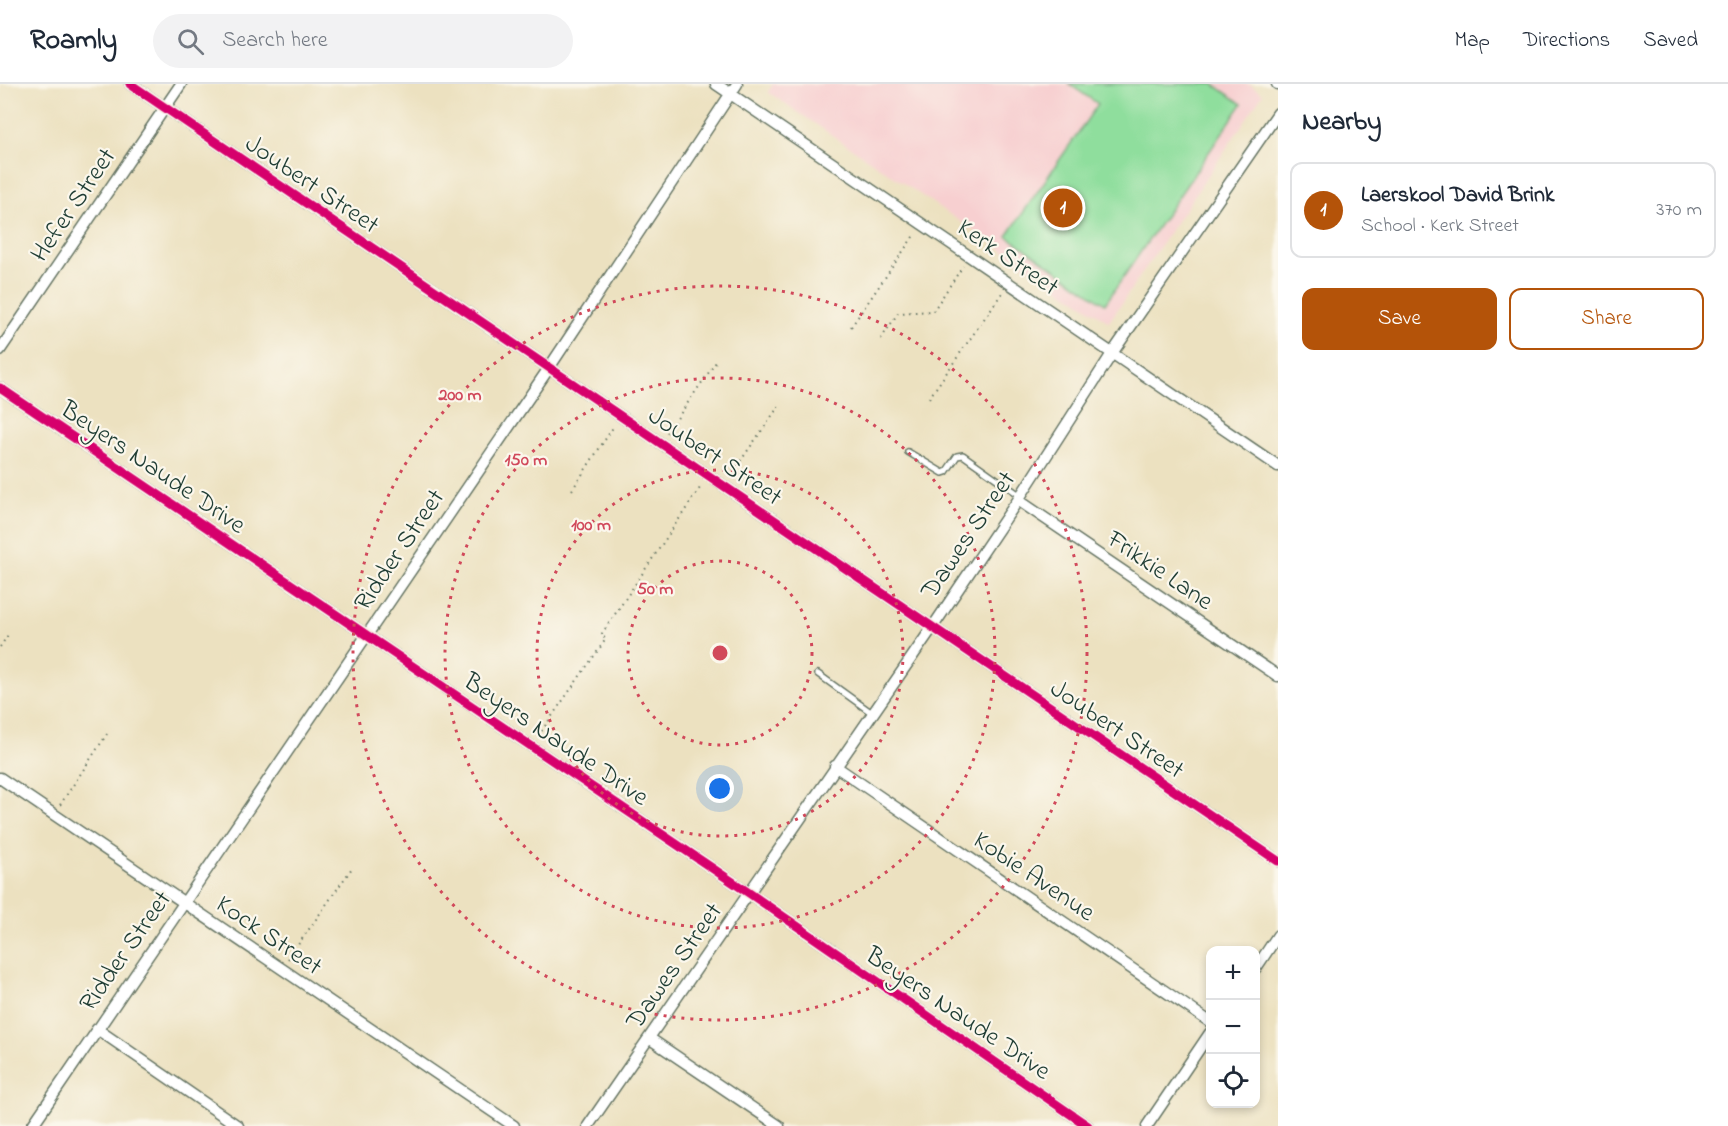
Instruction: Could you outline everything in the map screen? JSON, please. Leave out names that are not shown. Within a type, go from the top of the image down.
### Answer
[{"type":"street","name":"Joubert Street","points":[[130,84],[1278,861]]},
{"type":"street","name":"Hefer Street","points":[[0,350],[181,84]]},
{"type":"street","name":"Kerk Street","points":[[716,84],[1278,466]]},
{"type":"street","name":"Ridder Street","points":[[32,1126],[549,368],[737,84]]},
{"type":"street","name":"Dawes Street","points":[[588,1126],[932,628],[1113,352],[1278,113]]},
{"type":"street","name":"Beyers Naude Drive","points":[[0,388],[749,893],[1088,1126]]},
{"type":"street","name":"Frikkie Lane","points":[[1019,498],[1278,676]]},
{"type":"street","name":"Kobie Avenue","points":[[835,766],[1206,1019]]},
{"type":"street","name":"Kock Street","points":[[0,778],[514,1126]]},
{"type":"street","points":[[1260,962],[1278,935]]},
{"type":"street","points":[[97,1029],[238,1126]]},
{"type":"street","points":[[650,1038],[779,1126]]},
{"type":"street","points":[[1147,1126],[1206,1039]]},
{"type":"lane","points":[[908,452],[943,473],[957,456],[963,455],[1019,498]]},
{"type":"lane","points":[[818,674],[872,713]]},
{"type":"path","points":[[851,327],[922,224]]},
{"type":"path","points":[[880,339],[898,313],[933,311],[969,256]]},
{"type":"path","points":[[929,398],[1009,283]]},
{"type":"path","points":[[660,443],[716,362]]},
{"type":"path","points":[[723,485],[781,403]]},
{"type":"path","points":[[572,490],[621,416]]},
{"type":"path","points":[[531,746],[606,639],[601,635],[708,475]]},
{"type":"path","points":[[0,647],[8,635]]},
{"type":"path","points":[[54,814],[107,734]]},
{"type":"path","points":[[282,969],[352,868]]},
{"type":"shaded area","points":[[773,84],[1249,84],[1263,94],[1109,322],[768,92]]},
{"type":"green space","points":[[1069,84],[1213,84],[1242,104],[1105,304],[1007,236],[1098,104]]},
{"type":"cycle path","points":[[130,84],[1278,861]]},
{"type":"cycle path","points":[[0,388],[749,893],[1088,1126]]},
{"type":"place","name":"Laerskool David Brink","points":[[1063,208]]}]
